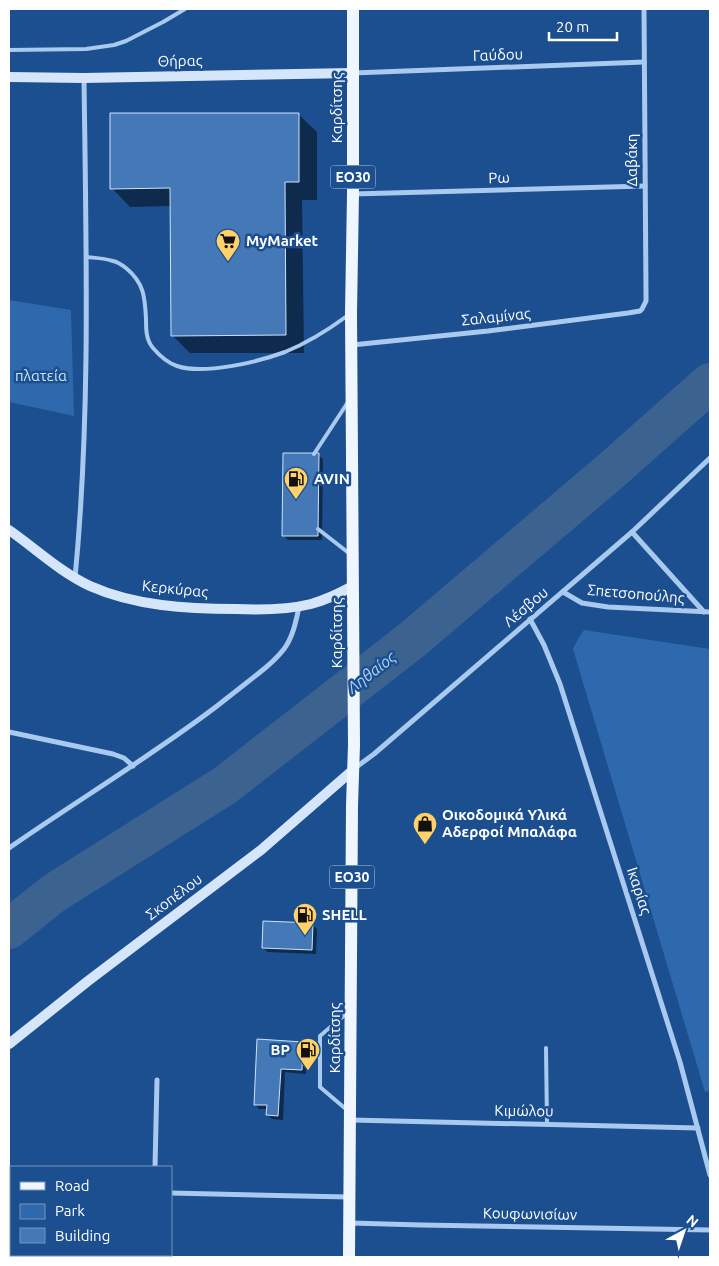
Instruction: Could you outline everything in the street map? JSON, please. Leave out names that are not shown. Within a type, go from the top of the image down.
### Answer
[{"type":"main road","name":"Καρδίτσης","points":[[348,1257],[354,745],[351,313],[353,9]]},
{"type":"street","name":"Δαβάκη","points":[[642,310],[646,301],[644,9]]},
{"type":"street","name":"Γαύδου","points":[[353,72],[644,62]]},
{"type":"street","name":"Θήρας","points":[[9,77],[84,78],[353,72]]},
{"type":"street","points":[[75,578],[84,462],[86,256],[84,78]]},
{"type":"street","name":"Ρω","points":[[353,194],[645,186]]},
{"type":"street","name":"Σαλαμίνας","points":[[352,345],[488,331],[628,314],[642,310]]},
{"type":"street","name":"Λέσβου","points":[[353,770],[632,532],[710,458]]},
{"type":"street","name":"Κερκύρας","points":[[9,530],[75,578],[109,593],[154,604],[190,608],[279,609],[321,601],[353,586]]},
{"type":"street","points":[[632,532],[704,612]]},
{"type":"street","name":"Σπετσοπούλης","points":[[563,592],[582,603],[710,612]]},
{"type":"street","points":[[9,848],[190,726],[272,662],[289,642],[299,606]]},
{"type":"street","name":"Ικαρίας","points":[[530,620],[544,645],[560,684],[677,1053],[710,1175]]},
{"type":"street","points":[[9,732],[113,754],[124,758],[133,766]]},
{"type":"street","name":"Σκοπέλου","points":[[9,1044],[96,975],[261,850],[353,770]]},
{"type":"street","points":[[155,1166],[157,1080]]},
{"type":"street","name":"Κιμώλου","points":[[350,1116],[698,1128]]},
{"type":"street","points":[[172,1194],[349,1197]]},
{"type":"street","name":"Κουφωνισίων","points":[[349,1223],[710,1230]]},
{"type":"lane","points":[[9,50],[86,49],[114,45],[126,41],[185,9]]},
{"type":"lane","points":[[86,256],[113,261],[132,273],[144,292],[146,335],[151,346],[174,365],[188,369],[217,368],[256,362],[286,352],[310,340],[351,313]]},
{"type":"lane","points":[[314,454],[352,396]]},
{"type":"lane","points":[[318,529],[353,556]]},
{"type":"lane","points":[[350,1116],[320,1087],[320,1036],[351,1010]]},
{"type":"lane","points":[[546,1048],[547,1124]]},
{"type":"green space","name":"πλατεία","points":[[9,300],[71,310],[74,416],[9,402]]},
{"type":"green space","points":[[584,630],[710,649],[710,1091],[705,1092],[573,649]]},
{"type":"building","name":"MyMarket","points":[[110,113],[299,113],[299,182],[285,182],[286,335],[171,336],[170,188],[110,189]]},
{"type":"building","points":[[283,453],[319,453],[318,536],[282,536]]},
{"type":"building","points":[[263,921],[313,923],[312,950],[262,948]]},
{"type":"building","points":[[257,1039],[303,1042],[302,1070],[281,1069],[278,1116],[266,1115],[267,1105],[254,1105]]},
{"type":"waterway","name":"Ληθαίος","points":[[9,929],[54,893],[224,786],[413,639],[613,469],[710,383]]},
{"type":"place","name":"MyMarket","points":[[228,262]]},
{"type":"place","name":"AVIN","points":[[296,500]]},
{"type":"place","name":"Οικοδομικά Υλικά Αδερφοί Μπαλάφα","points":[[425,845]]},
{"type":"place","name":"SHELL","points":[[305,936]]},
{"type":"place","name":"BP","points":[[308,1071]]}]
